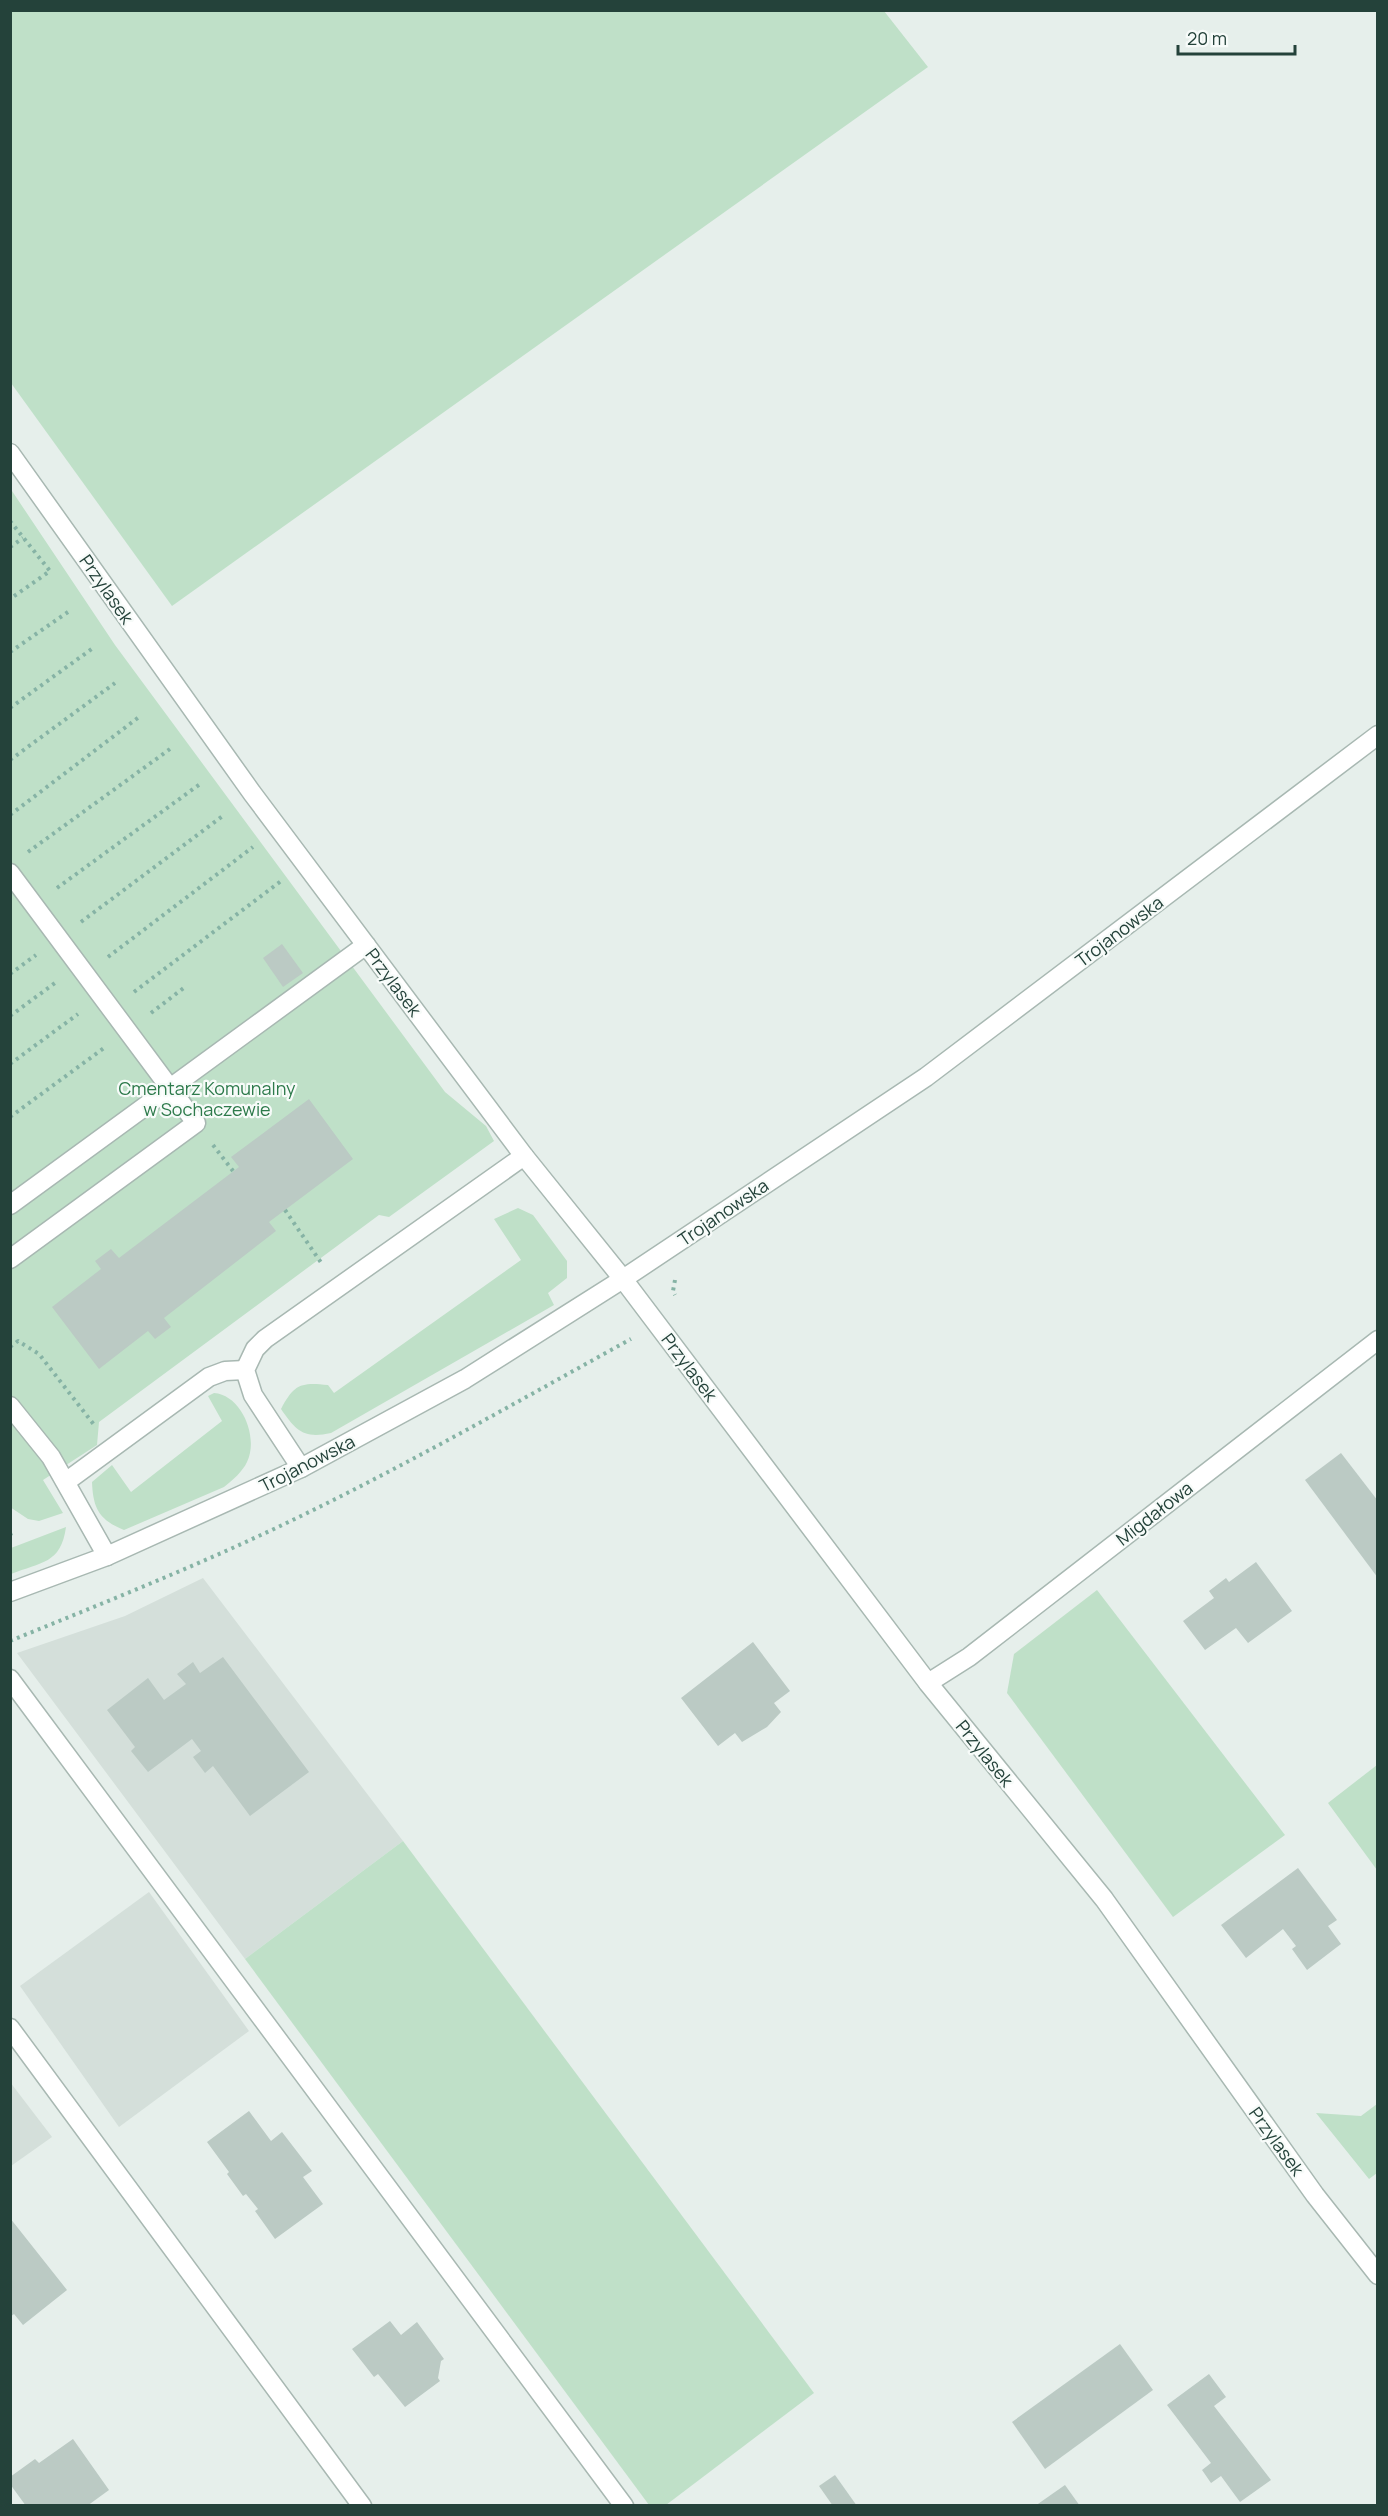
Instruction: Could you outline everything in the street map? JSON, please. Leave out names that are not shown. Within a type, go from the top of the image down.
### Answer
[{"type":"street","name":"Przylasek","points":[[10,453],[252,793],[524,1156],[623,1279],[928,1683],[1104,1899],[1315,2195],[1377,2275]]},
{"type":"street","name":"Trojanowska","points":[[10,1592],[107,1556],[301,1468],[465,1379],[623,1279],[926,1077],[1377,735]]},
{"type":"street","points":[[10,1259],[196,1123],[34,905],[15,865]]},
{"type":"street","points":[[10,1205],[366,945]]},
{"type":"street","points":[[301,1468],[253,1395],[245,1370],[255,1349],[265,1339],[524,1156]]},
{"type":"street","name":"Migdałowa","points":[[928,1683],[969,1657],[1377,1340]]},
{"type":"street","points":[[67,1481],[209,1377],[225,1371],[245,1370]]},
{"type":"street","points":[[10,1406],[67,1481],[107,1556]]},
{"type":"street","points":[[10,1679],[624,2505]]},
{"type":"street","points":[[10,2028],[362,2505]]},
{"type":"path","points":[[10,521],[50,570],[10,599]]},
{"type":"path","points":[[10,547],[23,538]]},
{"type":"path","points":[[10,652],[68,612]]},
{"type":"path","points":[[10,708],[93,648]]},
{"type":"path","points":[[10,760],[115,683]]},
{"type":"path","points":[[10,815],[139,717]]},
{"type":"path","points":[[15,865],[170,749]]},
{"type":"path","points":[[34,905],[200,784]]},
{"type":"path","points":[[59,938],[224,815]]},
{"type":"path","points":[[10,1016],[82,969],[253,847]]},
{"type":"path","points":[[10,1064],[107,1002],[281,881]]},
{"type":"path","points":[[10,1117],[185,987]]},
{"type":"path","points":[[285,1210],[328,1272]]},
{"type":"path","points":[[10,1641],[210,1559],[303,1515],[494,1415],[657,1324]]},
{"type":"shaded area","points":[[203,1578],[403,1841],[245,1959],[17,1653],[125,1616]]},
{"type":"shaded area","points":[[149,1892],[249,2031],[119,2127],[20,1986]]},
{"type":"shaded area","points":[[10,2082],[52,2137],[11,2166],[10,2166]]},
{"type":"green space","points":[[10,11],[884,11],[928,67],[172,606],[11,383]]},
{"type":"green space","name":"Cmentarz Komunalny w Sochaczewie","points":[[10,488],[115,645],[445,1092],[486,1126],[494,1141],[389,1217],[379,1215],[99,1422],[97,1445],[43,1480],[63,1513],[39,1521],[28,1519],[10,1507]]},
{"type":"green space","points":[[518,1208],[533,1215],[567,1261],[567,1278],[548,1293],[554,1305],[331,1433],[307,1434],[291,1423],[281,1409],[290,1394],[299,1386],[328,1385],[334,1393],[521,1260],[494,1219]]},
{"type":"green space","points":[[214,1393],[233,1401],[246,1419],[249,1430],[251,1441],[247,1462],[234,1479],[224,1487],[124,1530],[103,1517],[96,1506],[92,1482],[112,1465],[131,1492],[222,1421],[208,1396]]},
{"type":"green space","points":[[66,1527],[60,1548],[54,1555],[40,1564],[11,1574],[11,1548]]},
{"type":"green space","points":[[1097,1590],[1285,1835],[1173,1917],[1007,1693],[1014,1654]]},
{"type":"green space","points":[[1377,1765],[1377,1870],[1328,1803]]},
{"type":"green space","points":[[403,1841],[814,2393],[666,2505],[649,2505],[245,1959]]},
{"type":"green space","points":[[1377,2104],[1377,2173],[1369,2179],[1316,2113],[1361,2116]]},
{"type":"building","points":[[282,944],[303,973],[283,987],[263,958]]},
{"type":"building","points":[[309,1099],[353,1159],[269,1222],[276,1231],[164,1318],[171,1327],[155,1339],[148,1331],[99,1369],[52,1307],[101,1269],[95,1261],[111,1249],[119,1258],[239,1167],[231,1157]]},
{"type":"building","points":[[1341,1453],[1378,1501],[1378,1578],[1305,1480]]},
{"type":"building","points":[[1256,1562],[1292,1611],[1248,1643],[1236,1628],[1205,1650],[1183,1621],[1214,1598],[1209,1591],[1226,1578],[1229,1582]]},
{"type":"building","points":[[753,1642],[790,1691],[774,1703],[781,1712],[767,1727],[742,1742],[735,1733],[718,1746],[681,1698]]},
{"type":"building","points":[[223,1657],[309,1772],[250,1816],[213,1766],[205,1773],[193,1757],[201,1751],[192,1739],[148,1772],[131,1751],[135,1747],[107,1710],[148,1678],[164,1700],[186,1684],[177,1674],[193,1662],[200,1673]]},
{"type":"building","points":[[1298,1868],[1337,1920],[1328,1926],[1341,1944],[1307,1970],[1292,1949],[1296,1946],[1283,1929],[1246,1958],[1221,1925]]},
{"type":"building","points":[[249,2111],[271,2141],[282,2132],[312,2171],[303,2177],[323,2204],[275,2239],[255,2211],[258,2209],[246,2194],[243,2196],[207,2142]]},
{"type":"building","points":[[10,2218],[67,2290],[23,2325],[14,2314],[10,2317]]},
{"type":"building","points":[[390,2321],[401,2335],[417,2322],[444,2359],[441,2361],[438,2378],[440,2381],[405,2407],[378,2374],[374,2377],[352,2349]]},
{"type":"building","points":[[1120,2344],[1153,2390],[1045,2469],[1012,2422]]},
{"type":"building","points":[[1209,2374],[1226,2397],[1214,2406],[1271,2480],[1240,2502],[1221,2476],[1211,2483],[1202,2470],[1211,2463],[1167,2405]]},
{"type":"building","points":[[73,2439],[109,2490],[87,2506],[26,2506],[10,2484],[10,2477],[35,2459],[39,2463]]},
{"type":"building","points":[[835,2475],[857,2506],[833,2506],[819,2486]]},
{"type":"building","points":[[1065,2485],[1080,2506],[1035,2506]]}]
